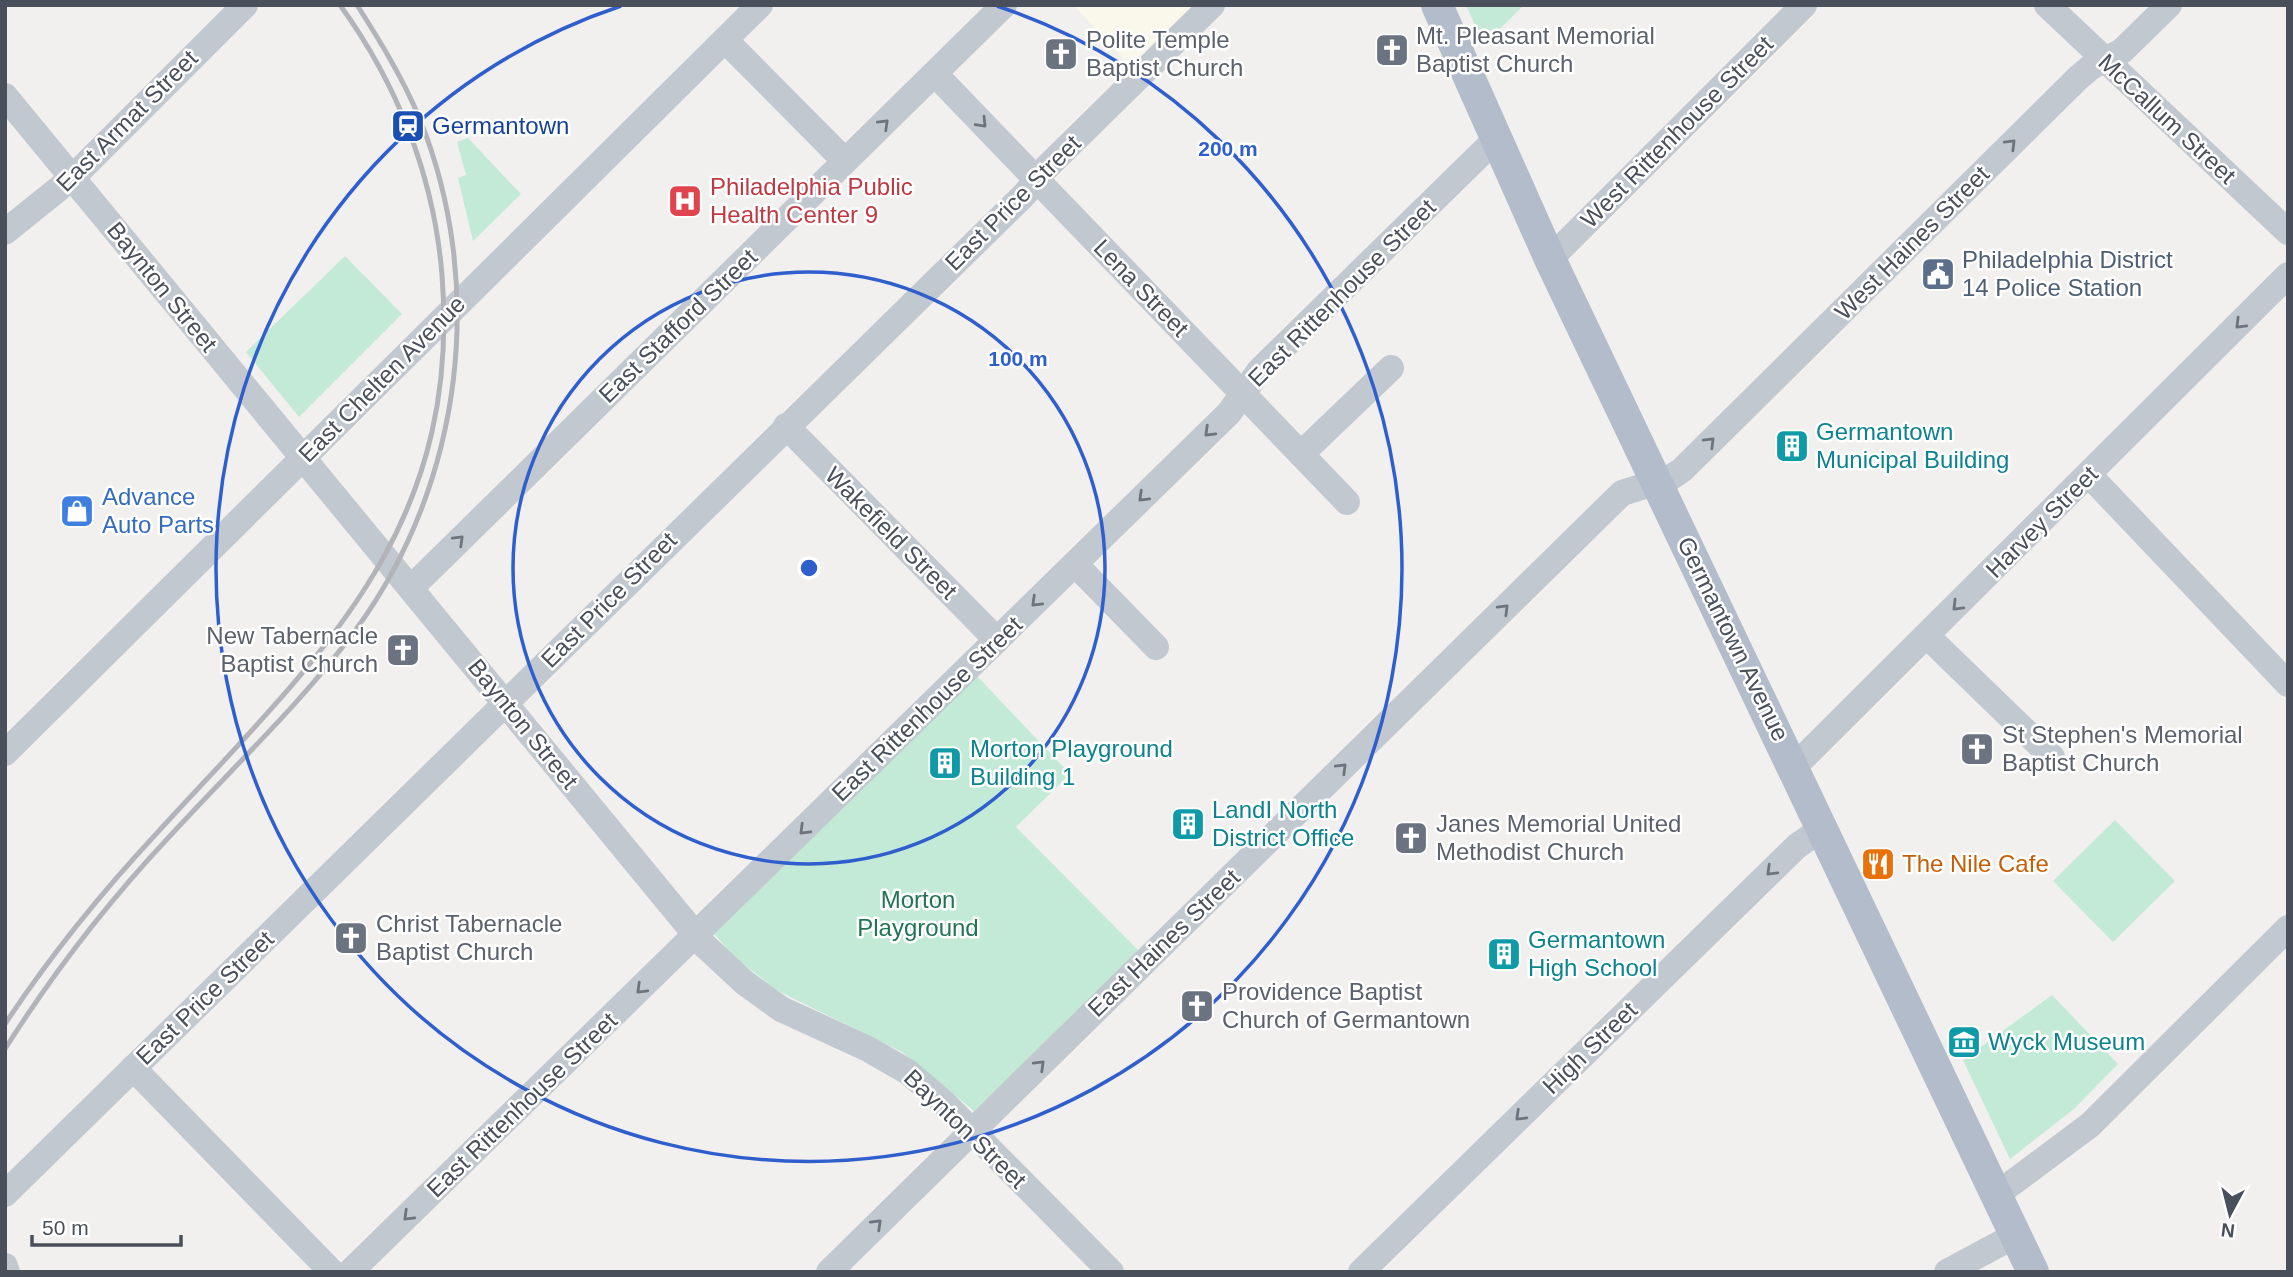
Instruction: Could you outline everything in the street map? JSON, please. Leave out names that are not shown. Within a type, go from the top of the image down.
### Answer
[{"type":"main road","name":"Germantown Avenue","points":[[1437,5],[1550,259],[2033,1272]]},
{"type":"street","name":"East Armat Street","points":[[5,232],[72,178],[245,5]]},
{"type":"street","name":"East Chelten Avenue","points":[[5,753],[760,5]]},
{"type":"street","name":"East Stafford Street","points":[[411,588],[1004,5]]},
{"type":"street","name":"East Price Street","points":[[5,1194],[1212,5]]},
{"type":"street","name":"West Rittenhouse Street","points":[[1550,259],[1804,5]]},
{"type":"street","name":"McCallum Street","points":[[2047,5],[2288,232]]},
{"type":"street","name":"West Haines Street","points":[[1657,482],[1682,470],[2078,78],[2122,51],[2169,5]]},
{"type":"street","points":[[724,40],[845,161]]},
{"type":"street","name":"Lena Street","points":[[935,74],[1347,502]]},
{"type":"street","name":"Baynton Street","points":[[5,96],[696,935],[728,969],[781,1009],[868,1049],[908,1072],[1111,1272]]},
{"type":"street","name":"East Rittenhouse Street","points":[[351,1272],[1229,413],[1259,372],[1496,139]]},
{"type":"street","name":"Harvey Street","points":[[1794,767],[2288,275]]},
{"type":"street","points":[[1301,454],[1391,368]]},
{"type":"street","name":"Wakefield Street","points":[[786,426],[997,640]]},
{"type":"street","points":[[2089,475],[2288,684]]},
{"type":"street","name":"East Haines Street","points":[[829,1272],[1622,493],[1632,487],[1657,482]]},
{"type":"street","points":[[1075,564],[1156,646]]},
{"type":"street","points":[[1927,636],[2052,757]]},
{"type":"street","name":"High Street","points":[[1361,1272],[1797,846],[1823,828]]},
{"type":"street","points":[[1996,1195],[2090,1125],[2288,928]]},
{"type":"street","points":[[133,1068],[332,1272]]},
{"type":"street","points":[[1947,1272],[2016,1235]]},
{"type":"street","points":[[5,1266],[7,1272]]},
{"type":"shaded area","points":[[1073,5],[1193,5],[1130,65]]},
{"type":"green space","points":[[1466,5],[1524,5],[1484,45]]},
{"type":"green space","points":[[468,138],[521,194],[473,241],[458,178],[466,175],[457,142]]},
{"type":"green space","points":[[345,256],[402,314],[299,417],[246,352]]},
{"type":"green space","name":"Morton Playground","points":[[975,674],[1070,774],[1016,827],[1140,952],[974,1111],[902,1052],[778,991],[736,958],[714,934]]},
{"type":"green space","points":[[2115,820],[2175,881],[2113,942],[2053,881]]},
{"type":"green space","points":[[2052,995],[2118,1064],[2074,1109],[2010,1159],[1963,1060]]},
{"type":"railway","points":[[5,1024],[96,902],[271,709],[322,648],[367,586],[403,519],[428,447],[442,366],[442,275],[431,203],[422,168],[396,100],[361,36],[340,5]]},
{"type":"railway","points":[[5,1049],[62,966],[124,887],[336,656],[393,571],[421,510],[441,446],[453,380],[457,314],[453,247],[440,181],[419,117],[390,59],[357,5]]},
{"type":"place","name":"Mt. Pleasant Memorial Baptist Church","points":[[1392,50]]},
{"type":"place","name":"Polite Temple Baptist Church","points":[[1061,54]]},
{"type":"place","name":"Germantown","points":[[408,126]]},
{"type":"place","name":"Philadelphia Public Health Center 9","points":[[685,201]]},
{"type":"place","name":"Philadelphia District 14 Police Station","points":[[1938,274]]},
{"type":"place","name":"Germantown Municipal Building","points":[[1792,446]]},
{"type":"place","name":"Advance Auto Parts","points":[[77,511]]},
{"type":"place","name":"New Tabernacle Baptist Church","points":[[403,650]]},
{"type":"place","name":"St Stephen's Memorial Baptist Church","points":[[1977,749]]},
{"type":"place","name":"Morton Playground Building 1","points":[[945,763]]},
{"type":"place","name":"LandI North District Office","points":[[1188,824]]},
{"type":"place","name":"Janes Memorial United Methodist Church","points":[[1411,838]]},
{"type":"place","name":"The Nile Cafe","points":[[1878,864]]},
{"type":"place","name":"Christ Tabernacle Baptist Church","points":[[351,938]]},
{"type":"place","name":"Germantown High School","points":[[1504,954]]},
{"type":"place","name":"Providence Baptist Church of Germantown","points":[[1197,1006]]},
{"type":"place","name":"Wyck Museum","points":[[1964,1042]]}]
